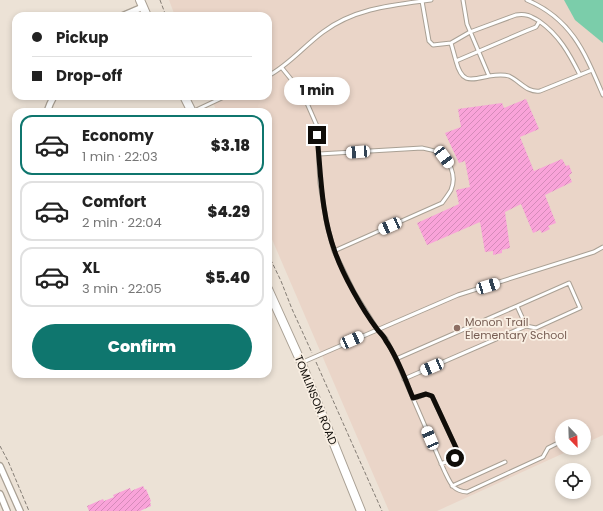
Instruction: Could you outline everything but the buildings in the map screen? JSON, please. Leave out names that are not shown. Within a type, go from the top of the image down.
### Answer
[{"type":"street","points":[[128,12],[141,3]]},
{"type":"street","name":"TOMLINSON ROAD","points":[[272,298],[301,362],[361,511]]},
{"type":"street","points":[[0,466],[20,511]]},
{"type":"street","points":[[0,494],[8,511]]},
{"type":"lane","points":[[272,74],[282,68],[322,33],[343,19],[384,6],[431,0]]},
{"type":"lane","points":[[463,0],[467,24],[489,76]]},
{"type":"lane","points":[[527,0],[549,12],[566,26],[580,45],[603,95]]},
{"type":"lane","points":[[422,1],[429,41],[434,45],[437,46],[451,43],[470,32],[524,13],[548,28],[565,47],[580,75]]},
{"type":"lane","points":[[456,61],[536,27],[539,22]]},
{"type":"lane","points":[[451,43],[458,70],[465,78],[470,80],[489,76],[508,76],[535,92],[592,70]]},
{"type":"lane","points":[[282,68],[303,94],[316,126],[321,190],[327,225],[334,250],[354,292],[377,329],[386,339],[452,486],[459,492],[468,492],[544,457],[548,448],[555,444]]},
{"type":"lane","points":[[200,108],[218,100]]},
{"type":"lane","points":[[319,154],[422,148],[436,151],[444,157],[449,164],[454,178],[451,189],[442,203],[334,250]]},
{"type":"lane","points":[[301,362],[458,295],[594,252],[603,247]]},
{"type":"lane","points":[[396,359],[569,283],[580,308],[536,328],[526,326],[404,379]]},
{"type":"lane","points":[[518,306],[526,326]]},
{"type":"lane","points":[[413,398],[426,394],[432,396],[458,452],[458,456],[441,464]]},
{"type":"lane","points":[[452,486],[506,462]]},
{"type":"path","points":[[160,0],[164,12]]},
{"type":"path","points":[[272,262],[382,511]]},
{"type":"path","points":[[0,446],[29,511]]},
{"type":"shaded area","name":"Monon Trail Elementary School","points":[[169,0],[603,0],[603,435],[591,441],[591,419],[555,419],[555,455],[560,455],[437,511],[389,511],[272,239],[272,108],[215,108],[212,100],[272,100],[272,12],[174,12]]},
{"type":"green space","points":[[564,0],[603,0],[603,43],[575,20]]},
{"type":"place","name":"Monon Trail Elementary School","points":[[457,328]]},
{"type":"route","points":[[317,135],[322,197],[327,225],[334,250],[354,292],[377,329],[386,339],[413,398],[429,394],[436,402],[458,452],[458,456],[455,458]]}]
